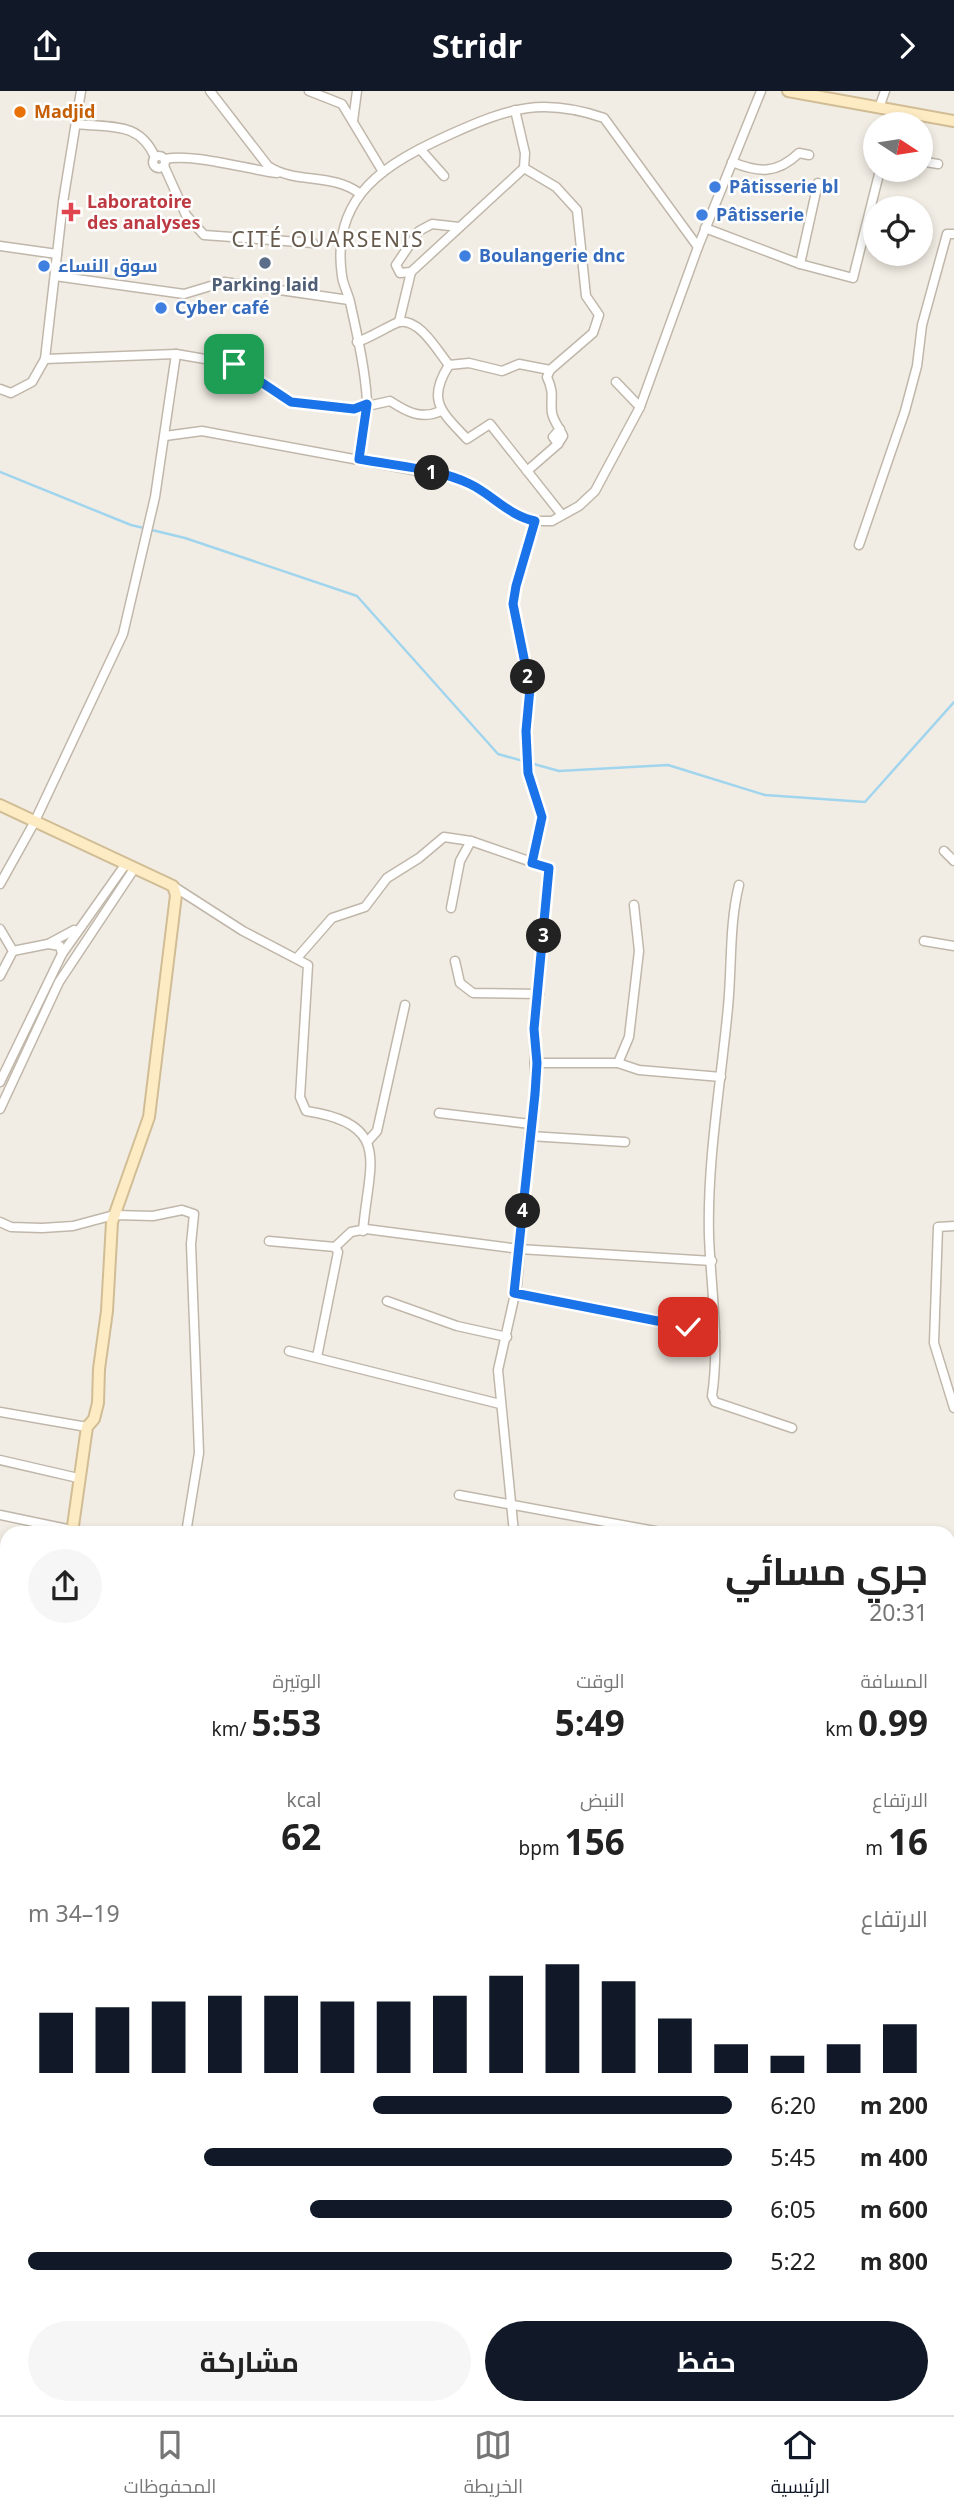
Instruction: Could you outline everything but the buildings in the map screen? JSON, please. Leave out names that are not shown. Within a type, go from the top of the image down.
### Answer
[{"type":"street","points":[[0,390],[11,393],[32,382],[45,359],[81,91]]},
{"type":"street","points":[[210,91],[268,166],[279,174]]},
{"type":"street","points":[[309,91],[342,104],[383,172]]},
{"type":"street","points":[[353,121],[357,91]]},
{"type":"street","points":[[165,436],[197,431],[460,479],[478,488],[514,514],[535,521],[552,521],[579,506],[595,491],[640,407],[705,228],[761,91]]},
{"type":"street","points":[[788,91],[954,121]]},
{"type":"street","points":[[879,108],[885,91]]},
{"type":"street","points":[[359,459],[367,404],[349,300],[342,277],[342,233],[359,193],[383,172],[420,149],[515,110],[545,104],[579,109],[604,118],[698,247]]},
{"type":"street","points":[[399,322],[411,272],[524,168],[525,153],[515,110]]},
{"type":"street","points":[[77,124],[133,129],[149,143],[155,157],[164,162],[186,215],[204,235],[313,243]]},
{"type":"street","points":[[420,149],[444,176]]},
{"type":"street","points":[[732,162],[757,172],[788,163],[799,153],[809,155]]},
{"type":"street","points":[[164,162],[184,155],[204,162],[337,182],[359,193]]},
{"type":"street","points":[[933,163],[938,164]]},
{"type":"street","points":[[524,168],[556,187],[577,210],[586,296],[599,315],[593,333],[550,370],[547,377],[554,402],[552,413],[563,436],[558,444],[527,471]]},
{"type":"street","points":[[705,228],[800,264],[853,278],[877,182]]},
{"type":"street","points":[[800,264],[818,183]]},
{"type":"street","points":[[411,272],[400,273],[396,265],[419,231],[432,224],[459,227]]},
{"type":"street","points":[[859,545],[905,411],[917,366],[922,325],[947,234],[954,234]]},
{"type":"street","points":[[0,246],[57,254]]},
{"type":"street","points":[[55,276],[184,294],[224,282],[349,300]]},
{"type":"street","points":[[357,342],[399,322],[421,330],[449,366]]},
{"type":"street","points":[[45,359],[176,354],[234,364],[291,402],[354,409],[390,401],[408,413],[429,416],[441,411]]},
{"type":"street","points":[[0,884],[34,823],[117,647],[136,581],[155,497],[176,354]]},
{"type":"street","points":[[449,366],[469,363],[502,370],[519,363],[550,370]]},
{"type":"street","points":[[449,366],[437,392],[441,411],[467,439],[489,424],[562,515]]},
{"type":"street","points":[[616,382],[640,407]]},
{"type":"street","points":[[532,863],[542,817],[528,773],[526,731],[530,688],[513,604],[535,521]]},
{"type":"street","points":[[0,805],[173,886],[243,931],[297,958],[310,969],[300,1069],[302,1105],[306,1111],[334,1115],[363,1133],[368,1141],[372,1172],[363,1231]]},
{"type":"street","points":[[297,958],[332,918],[365,908],[387,878],[419,858],[444,837],[471,841],[549,868],[534,1029],[537,1063],[519,1249],[507,1336],[498,1370],[513,1526]]},
{"type":"street","points":[[450,908],[460,862],[471,841]]},
{"type":"street","points":[[944,851],[954,861]]},
{"type":"street","points":[[13,951],[48,944],[68,935],[130,867]]},
{"type":"street","points":[[0,1109],[60,982],[130,867]]},
{"type":"street","points":[[739,885],[732,930],[721,1077],[712,1149],[709,1219],[715,1332],[712,1396],[715,1402],[792,1428]]},
{"type":"street","points":[[73,1526],[87,1427],[94,1419],[98,1403],[114,1215],[149,1117],[176,895],[173,886]]},
{"type":"street","points":[[618,1063],[629,1037],[639,951],[634,905]]},
{"type":"street","points":[[0,1083],[62,954],[90,913]]},
{"type":"street","points":[[0,929],[13,951]]},
{"type":"street","points":[[924,941],[954,946]]},
{"type":"street","points":[[48,944],[60,946],[62,954]]},
{"type":"street","points":[[0,976],[13,951]]},
{"type":"street","points":[[455,961],[460,983],[472,993],[539,994]]},
{"type":"street","points":[[368,1141],[376,1131],[404,1005]]},
{"type":"street","points":[[537,1063],[618,1063],[639,1070],[721,1077]]},
{"type":"street","points":[[439,1113],[530,1124]]},
{"type":"street","points":[[530,1136],[625,1142]]},
{"type":"street","points":[[0,1222],[11,1227],[63,1227],[114,1215],[153,1216],[181,1210],[194,1214],[191,1244],[199,1453],[187,1526]]},
{"type":"street","points":[[954,1226],[938,1227],[934,1343],[954,1408]]},
{"type":"street","points":[[269,1241],[335,1247],[351,1232],[366,1229],[519,1249],[712,1261]]},
{"type":"street","points":[[317,1357],[338,1252],[335,1247]]},
{"type":"street","points":[[514,1293],[715,1332]]},
{"type":"street","points":[[387,1301],[457,1326],[507,1336]]},
{"type":"street","points":[[289,1351],[500,1404]]},
{"type":"street","points":[[0,1412],[87,1427]]},
{"type":"street","points":[[0,1460],[78,1478]]},
{"type":"street","points":[[459,1495],[629,1526]]},
{"type":"street","points":[[0,1515],[47,1526]]},
{"type":"waterway","points":[[0,472],[131,525],[185,538],[357,596],[498,754],[559,771],[668,765],[765,795],[865,802],[954,702]]},
{"type":"place","name":"Madjid","points":[[20,112]]},
{"type":"place","name":"Pâtisserie bl","points":[[715,187]]},
{"type":"place","name":"Laboratoire des analyses","points":[[71,212]]},
{"type":"place","name":"Pâtisserie","points":[[702,215]]},
{"type":"place","name":"Boulangerie dnc","points":[[465,256]]},
{"type":"place","name":"Parking laid","points":[[265,263]]},
{"type":"place","name":"سوق النساء","points":[[44,266]]},
{"type":"place","name":"Cyber café","points":[[161,308]]},
{"type":"district","name":"CITÉ OUARSENIS","points":[[328,240]]},
{"type":"route","points":[[234,364],[291,402],[354,409],[367,404],[359,459],[460,479],[478,488],[514,514],[535,521],[513,604],[530,688],[526,731],[528,773],[542,817],[532,863],[549,868],[534,1029],[537,1063],[535,1094],[530,1124],[517,1285],[514,1293],[688,1327]]}]
